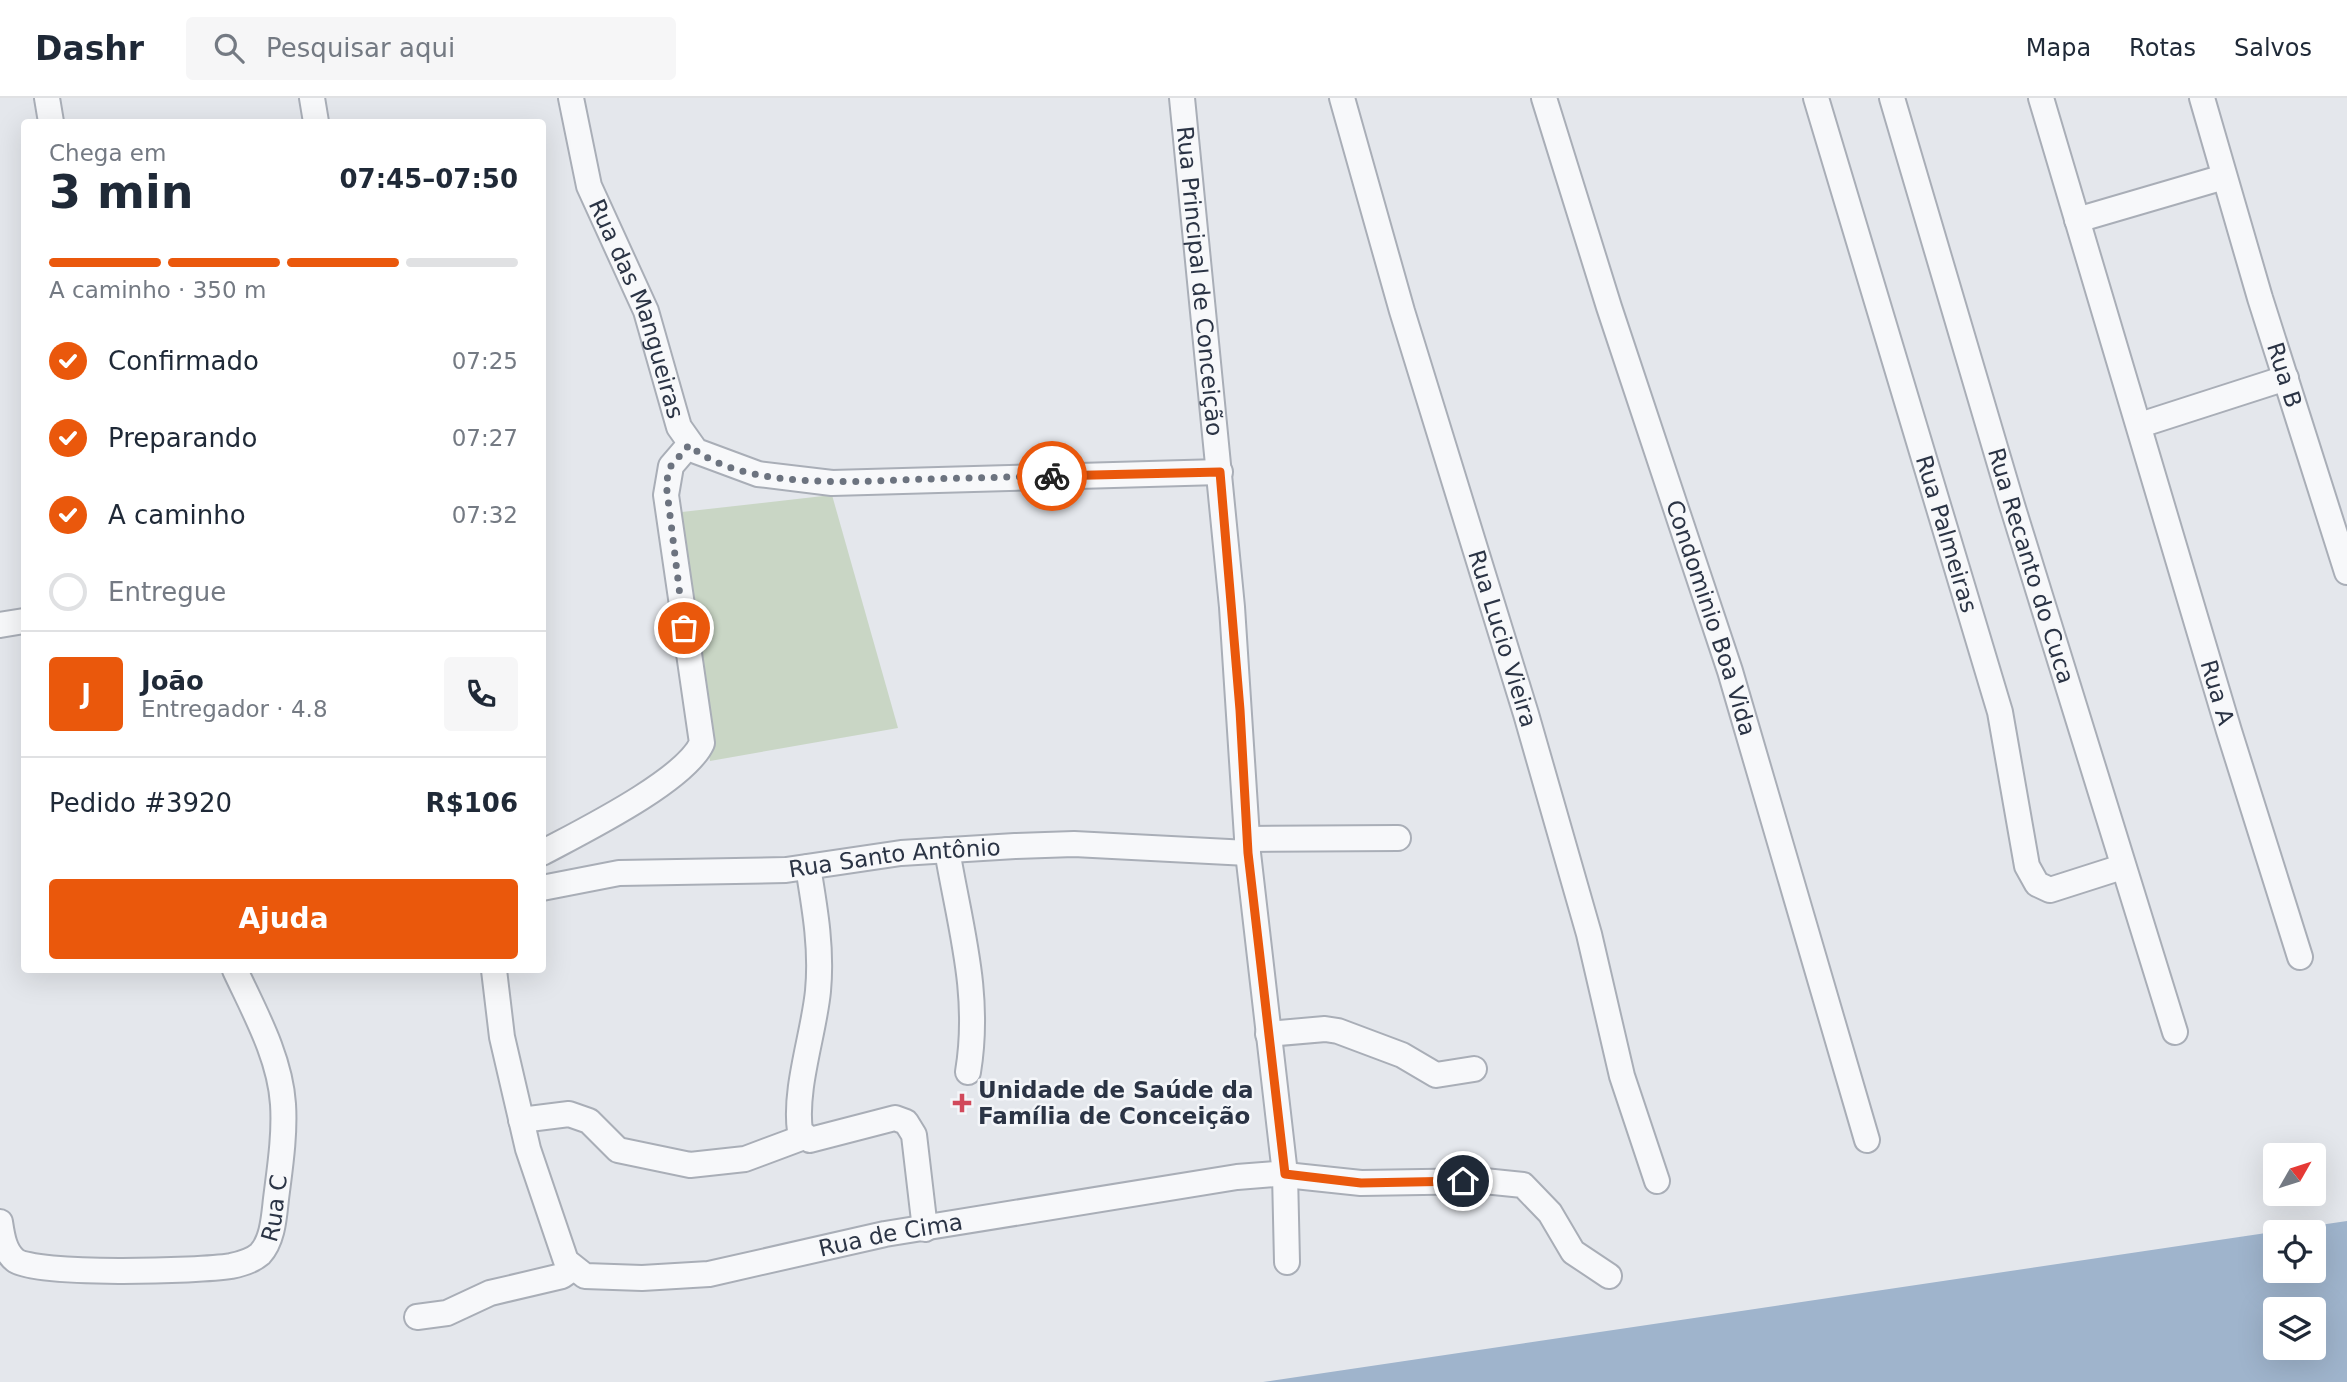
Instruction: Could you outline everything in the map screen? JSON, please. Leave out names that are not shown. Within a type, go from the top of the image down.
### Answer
[{"type":"street","points":[[47,98],[50,119]]},
{"type":"street","points":[[312,98],[316,119]]},
{"type":"street","name":"Rua das Mangueiras","points":[[571,98],[589,186],[646,311],[674,411],[689,445],[712,460],[805,482],[1220,472]]},
{"type":"street","name":"Rua Principal de Conceição","points":[[1182,98],[1200,304],[1220,472],[1240,710],[1248,846],[1285,1174],[1287,1262]]},
{"type":"street","name":"Rua Lucio Vieira","points":[[1342,98],[1402,311],[1526,714],[1589,934],[1622,1076],[1657,1181]]},
{"type":"street","name":"Condominio Boa Vida","points":[[1544,98],[1609,307],[1730,671],[1867,1140]]},
{"type":"street","name":"Rua Palmeiras","points":[[1816,98],[2000,712],[2026,866],[2037,884],[2050,890],[2122,867]]},
{"type":"street","name":"Rua Recanto do Cuca","points":[[1892,98],[2122,867],[2175,1032]]},
{"type":"street","name":"Rua A","points":[[2041,98],[2229,731],[2300,957]]},
{"type":"street","name":"Rua B","points":[[2202,98],[2347,572]]},
{"type":"street","points":[[2077,220],[2224,177]]},
{"type":"street","points":[[2140,425],[2286,378]]},
{"type":"street","points":[[546,851],[620,809],[666,779],[693,757],[702,736],[666,495],[671,466],[689,445]]},
{"type":"street","points":[[0,625],[21,622]]},
{"type":"street","name":"Rua Santo Antônio","points":[[546,887],[619,873],[808,867],[840,860],[947,850],[1074,845],[1248,846],[1398,838]]},
{"type":"street","points":[[947,850],[972,976],[974,1028],[968,1072]]},
{"type":"street","points":[[804,1137],[799,1124],[803,1081],[815,1016],[820,951],[808,867]]},
{"type":"street","name":"Rua C","points":[[0,1222],[4,1243],[15,1261],[36,1268],[63,1270],[230,1266],[250,1260],[264,1248],[273,1222],[283,1103],[279,1075],[236,973]]},
{"type":"street","points":[[417,1317],[447,1312],[490,1293],[562,1276],[572,1269],[562,1253],[521,1120],[502,1037],[494,973]]},
{"type":"street","points":[[1268,1034],[1325,1029],[1338,1031],[1402,1055],[1431,1074],[1445,1075],[1474,1069]]},
{"type":"street","points":[[521,1120],[569,1114],[589,1121],[618,1150],[690,1165],[745,1159],[804,1137],[825,1138],[895,1118],[906,1122],[914,1135],[925,1229]]},
{"type":"street","name":"Rua de Cima","points":[[572,1269],[586,1276],[614,1278],[709,1274],[844,1242],[1237,1177],[1285,1174],[1326,1181],[1484,1181],[1523,1185],[1550,1213],[1573,1252],[1609,1276]]},
{"type":"green space","points":[[832,495],[898,728],[710,761],[673,513]]},
{"type":"water","points":[[2347,1221],[2347,1382],[1263,1382],[2263,1233],[2263,1283],[2326,1283],[2326,1224]]},
{"type":"way so far","points":[[684,628],[666,483],[671,466],[689,445],[712,460],[758,474],[805,482],[1052,476]]},
{"type":"place","name":"Unidade de Saúde da Família de Conceição","points":[[962,1103]]},
{"type":"route","points":[[1052,476],[1220,472],[1240,710],[1248,853],[1285,1174],[1326,1181],[1361,1183],[1463,1181]]}]
